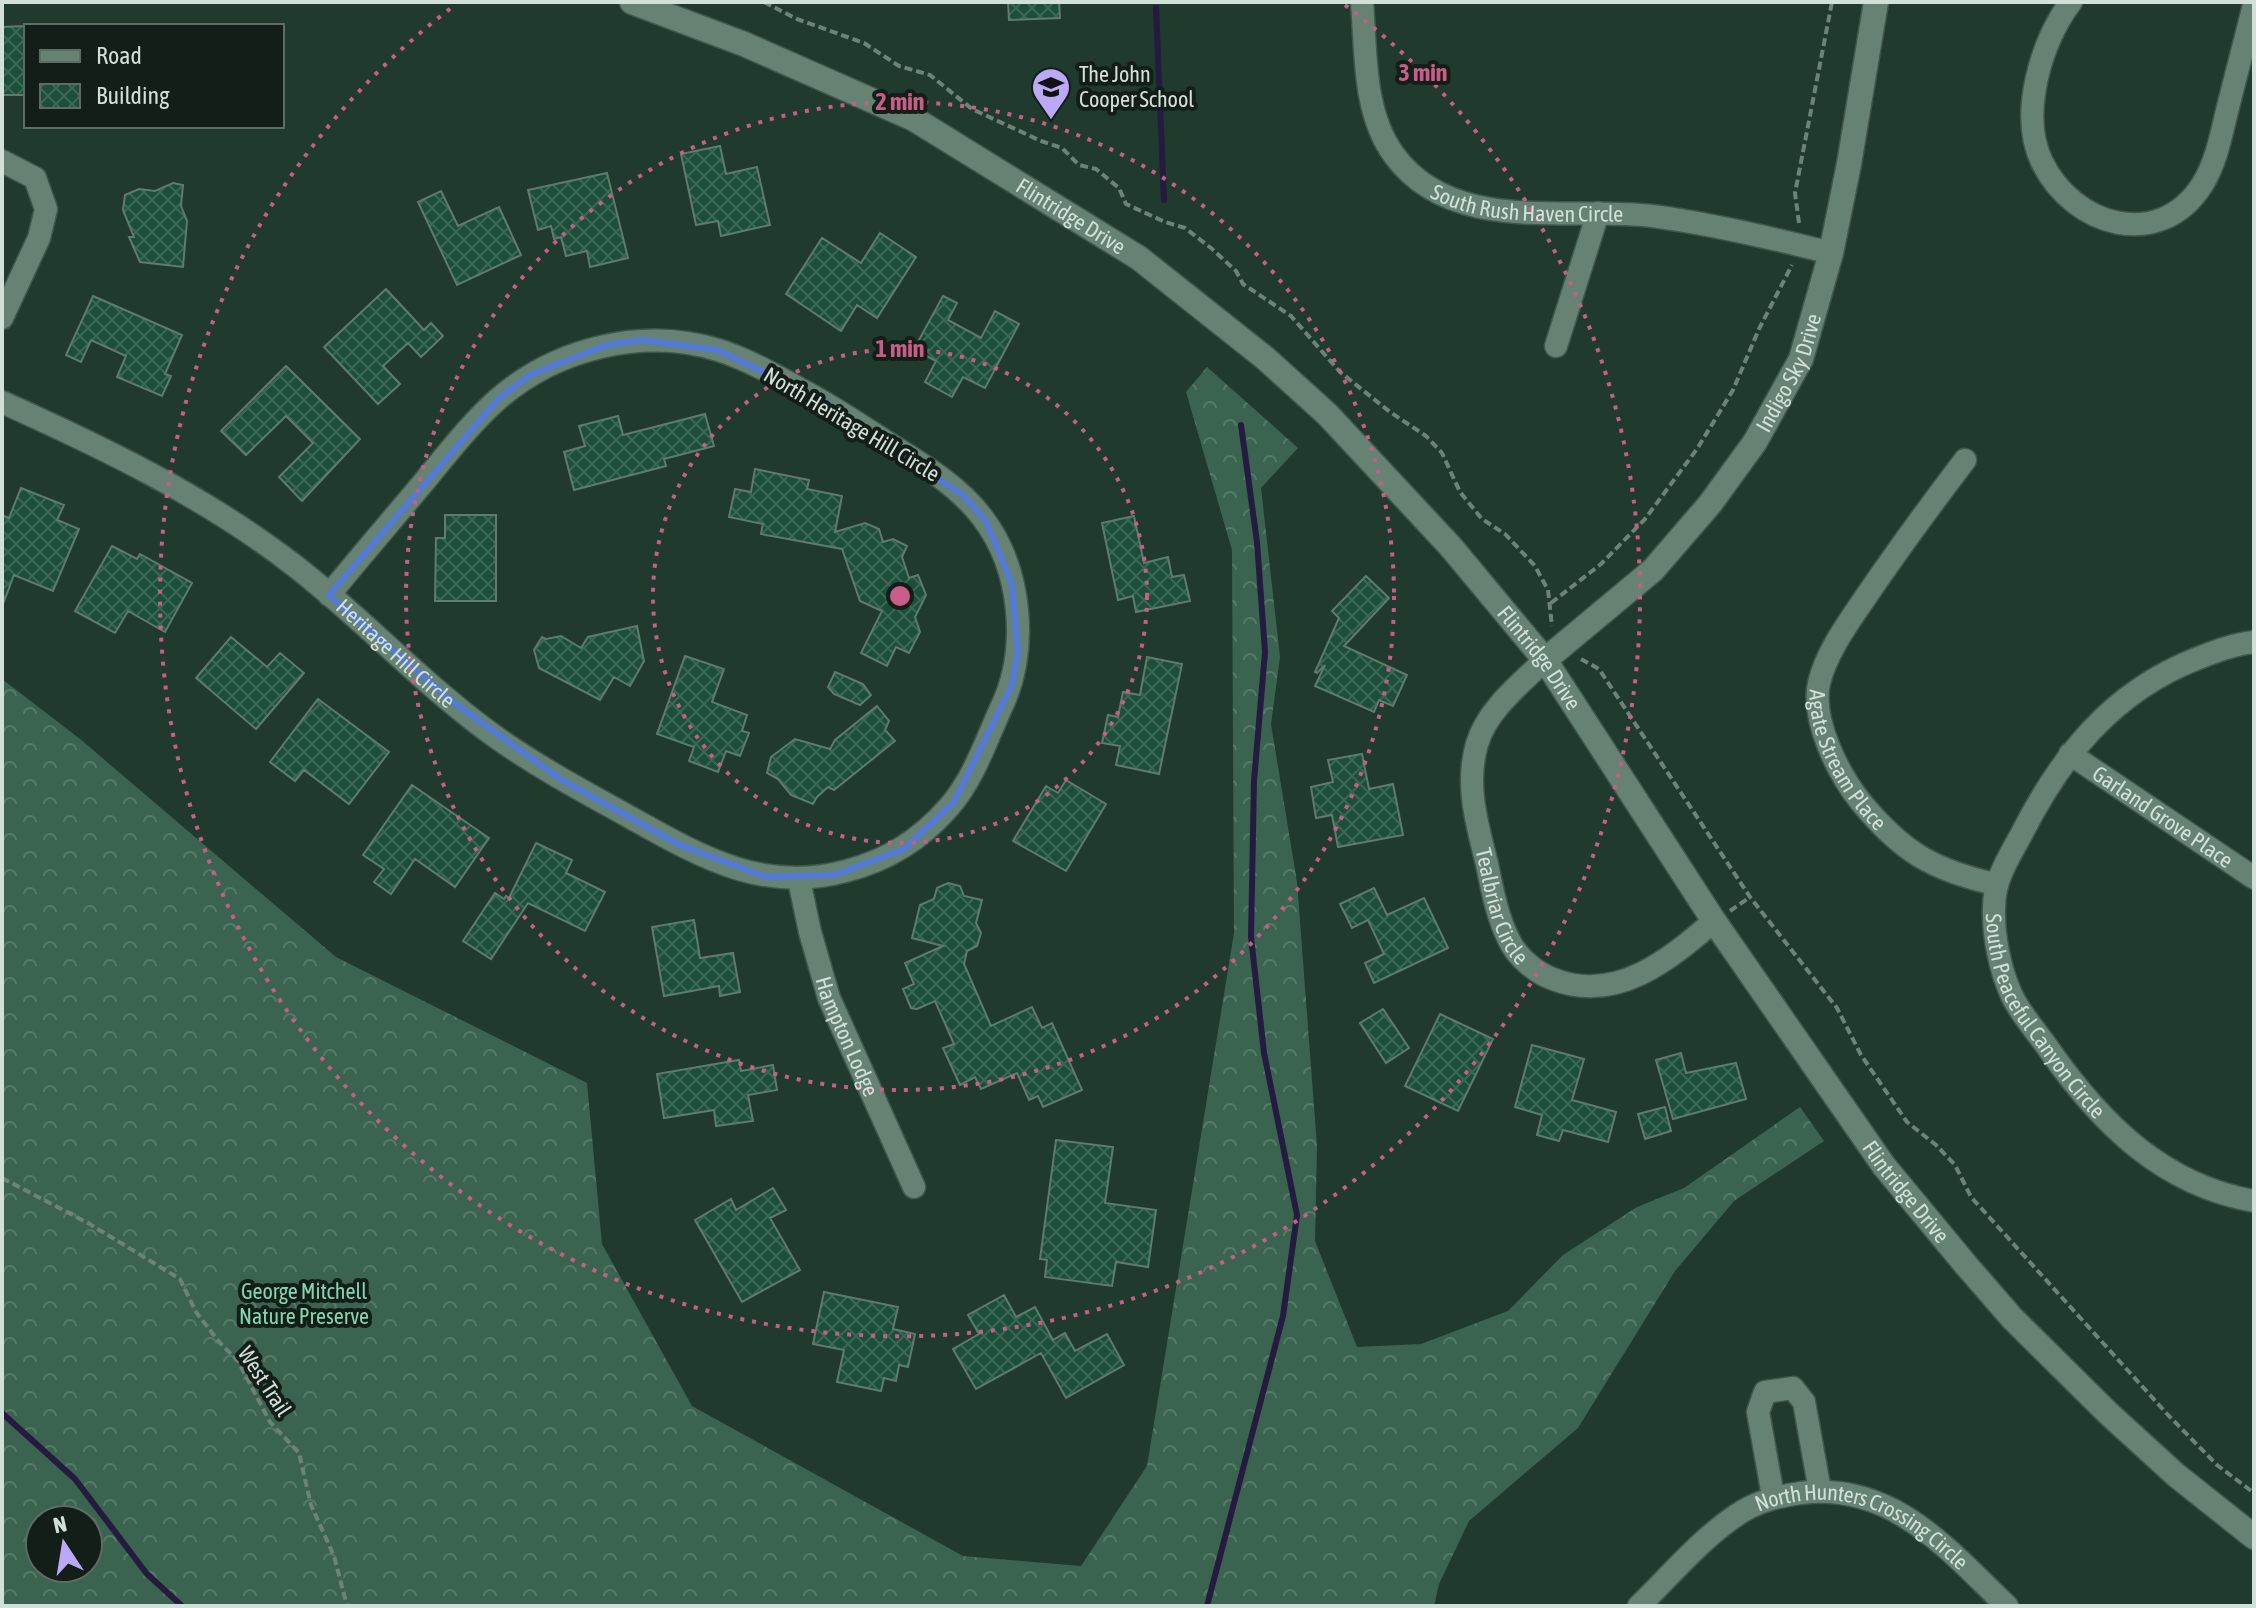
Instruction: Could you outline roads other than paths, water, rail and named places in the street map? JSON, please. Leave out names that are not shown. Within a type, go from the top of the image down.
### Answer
[{"type":"street","name":"Flintridge Drive","points":[[632,2],[744,44],[914,119],[1139,258],[1265,358],[1327,414],[1451,547],[1545,660],[1714,921],[1884,1166],[2012,1318],[2119,1424],[2176,1475],[2254,1537]]},
{"type":"street","name":"South Rush Haven Circle","points":[[1362,2],[1372,103],[1381,132],[1395,156],[1415,177],[1439,193],[1466,204],[1495,209],[1598,213],[1679,221],[1831,253]]},
{"type":"street","name":"Indigo Sky Drive","points":[[1545,660],[1653,570],[1710,504],[1755,442],[1801,359],[1831,253],[1876,2]]},
{"type":"street","points":[[2071,2],[2047,41],[2033,107],[2034,135],[2040,159],[2052,180],[2068,198],[2089,214],[2139,226],[2164,219],[2185,207],[2203,184],[2215,157],[2254,5]]},
{"type":"street","points":[[2,161],[35,178],[46,209],[39,238],[2,318]]},
{"type":"street","points":[[1556,346],[1598,213]]},
{"type":"street","name":"North Heritage Hill Circle","points":[[329,595],[471,426],[500,397],[568,357],[607,345],[643,340],[684,343],[718,350],[757,366],[825,402],[935,473],[964,496],[986,521],[1002,552],[1012,584],[1018,652],[1012,685],[954,802],[904,849],[876,863],[834,875],[799,880]]},
{"type":"street","name":"Heritage Hill Circle","points":[[2,402],[153,474],[259,539],[487,730],[562,780],[680,845],[730,868],[766,877],[799,880]]},
{"type":"street","name":"Agate Stream Place","points":[[1965,460],[1904,540],[1851,618],[1825,665],[1818,686],[1822,729],[1832,755],[1852,791],[1876,820],[1914,854],[1956,875],[1995,884]]},
{"type":"street","name":"South Peaceful Canyon Circle","points":[[2254,642],[2174,667],[2138,687],[2109,710],[2070,754],[2025,826],[1995,884],[1994,910],[2001,967],[2013,998],[2081,1094],[2109,1125],[2147,1156],[2185,1178],[2254,1201]]},
{"type":"street","name":"Tealbriar Circle","points":[[1545,660],[1491,716],[1477,742],[1472,774],[1476,817],[1496,903],[1509,941],[1542,975],[1564,984],[1613,986],[1645,973],[1680,950],[1714,921]]},
{"type":"street","name":"Garland Grove Place","points":[[2070,754],[2254,878]]},
{"type":"street","name":"Hampton Lodge","points":[[799,880],[829,998],[914,1187]]},
{"type":"street","points":[[1773,1496],[1758,1412],[1765,1392],[1793,1388],[1804,1402],[1820,1491]]},
{"type":"street","name":"North Hunters Crossing Circle","points":[[1639,1606],[1719,1528],[1744,1510],[1773,1496],[1820,1491],[1854,1494],[1878,1501],[1912,1521],[2007,1606]]},
{"type":"waterway","points":[[1156,8],[1164,200]]},
{"type":"waterway","points":[[1207,1606],[1283,1316],[1297,1215],[1264,1053],[1251,937],[1254,781],[1265,652],[1257,542],[1241,425]]},
{"type":"waterway","points":[[2,1413],[75,1479],[147,1574],[182,1606]]},
{"type":"place","name":"The John Cooper School","points":[[1051,121]]},
{"type":"park label","name":"George Mitchell Nature Preserve","points":[[304,1304]]}]
